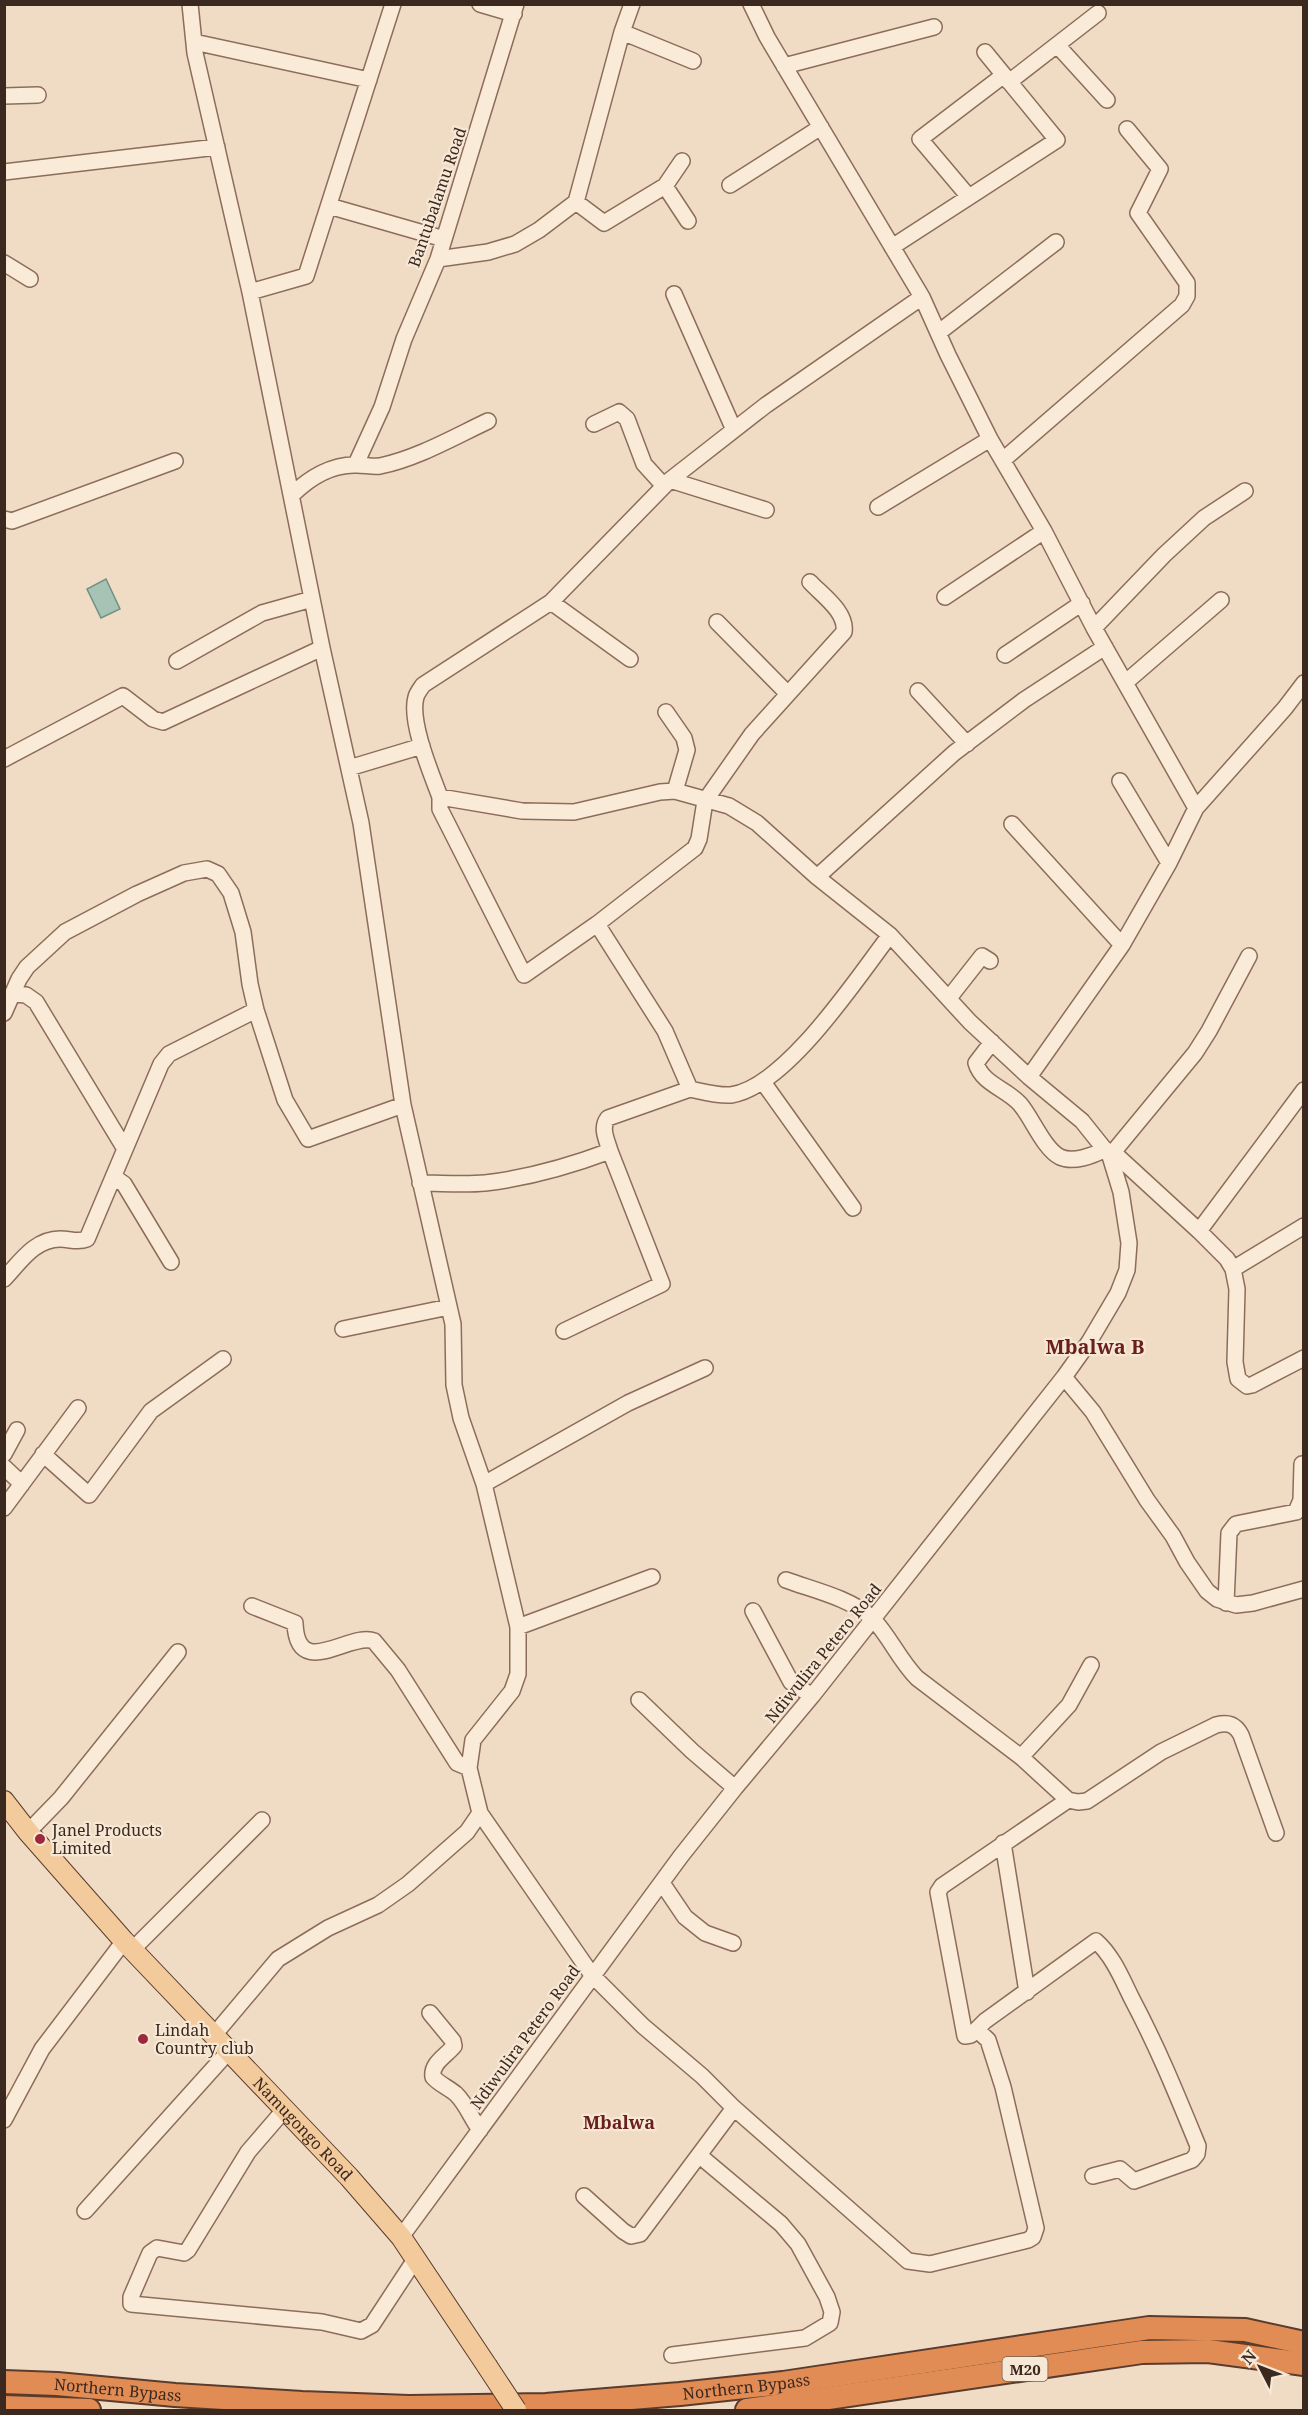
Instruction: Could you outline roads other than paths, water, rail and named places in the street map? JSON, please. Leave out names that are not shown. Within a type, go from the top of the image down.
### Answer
[{"type":"highway","name":"Northern Bypass","points":[[4,2382],[302,2403],[409,2407],[546,2405],[783,2383],[1149,2328],[1245,2330],[1304,2343]]},
{"type":"highway","name":"Northern Bypass","points":[[747,2410],[1142,2352],[1208,2351],[1304,2364]]},
{"type":"highway","name":"Northern Bypass","points":[[4,2407],[89,2410]]},
{"type":"main road","name":"Namugongo Road","points":[[4,1801],[28,1832],[128,1946],[349,2177],[401,2238],[516,2410]]},
{"type":"street","points":[[190,4],[194,42],[250,292],[322,648],[361,823],[404,1105],[453,1324],[454,1385],[458,1407],[484,1484],[519,1627],[518,1674],[512,1690],[473,1740],[469,1768],[480,1813],[592,1975],[643,2026],[908,2261],[930,2264],[1028,2240],[1036,2233],[1006,2098],[988,2040],[977,2030]]},
{"type":"street","points":[[250,292],[306,276],[393,4]]},
{"type":"street","points":[[480,4],[515,9]]},
{"type":"street","points":[[438,259],[488,252],[515,244],[576,202],[622,32],[632,4]]},
{"type":"street","points":[[751,4],[766,37],[922,297],[990,439],[1044,531],[1094,628],[1196,808]]},
{"type":"street","name":"Bantubalamu Road","points":[[356,465],[382,407],[404,339],[438,259],[515,9]]},
{"type":"street","points":[[969,197],[920,139],[1057,45],[1098,13]]},
{"type":"street","points":[[784,66],[934,27]]},
{"type":"street","points":[[622,32],[693,61]]},
{"type":"street","points":[[194,42],[369,80]]},
{"type":"street","points":[[1057,45],[1107,100]]},
{"type":"street","points":[[892,247],[1057,140],[985,52]]},
{"type":"street","points":[[4,96],[38,94]]},
{"type":"street","points":[[730,185],[820,127]]},
{"type":"street","points":[[1003,460],[1182,305],[1187,296],[1187,283],[1138,213],[1160,169],[1127,129]]},
{"type":"street","points":[[4,172],[216,147]]},
{"type":"street","points":[[576,202],[603,223],[665,186],[682,161]]},
{"type":"street","points":[[665,186],[688,221]]},
{"type":"street","points":[[329,206],[444,239]]},
{"type":"street","points":[[938,333],[1056,242]]},
{"type":"street","points":[[4,263],[30,279]]},
{"type":"street","points":[[674,294],[734,430]]},
{"type":"street","points":[[810,582],[841,615],[845,623],[844,632],[752,734],[705,801],[699,839],[695,848],[597,924],[524,975],[440,809],[440,797],[422,746],[415,715],[416,696],[423,685],[551,602],[667,483],[734,430],[777,397],[922,297]]},
{"type":"street","points":[[594,424],[618,412],[627,419],[644,464],[667,483],[766,510]]},
{"type":"street","points":[[292,495],[318,475],[336,467],[379,466],[426,451],[488,421]]},
{"type":"street","points":[[878,507],[990,439]]},
{"type":"street","points":[[4,519],[12,521],[175,461]]},
{"type":"street","points":[[1094,628],[1164,555],[1204,518],[1245,491]]},
{"type":"street","points":[[945,597],[1044,531]]},
{"type":"street","points":[[177,661],[262,613],[312,599]]},
{"type":"street","points":[[1126,682],[1221,600]]},
{"type":"street","points":[[551,602],[630,659]]},
{"type":"street","points":[[1005,656],[1082,603]]},
{"type":"street","points":[[717,622],[788,694]]},
{"type":"street","points":[[817,877],[912,790],[967,744],[1024,700],[1105,647]]},
{"type":"street","points":[[4,759],[123,696],[153,719],[163,722],[322,648]]},
{"type":"street","points":[[1029,1077],[1122,945],[1196,808],[1285,708],[1304,683]]},
{"type":"street","points":[[918,690],[967,744]]},
{"type":"street","points":[[440,797],[522,811],[574,812],[660,792],[675,792],[687,750],[686,743],[666,712]]},
{"type":"street","points":[[349,768],[422,746]]},
{"type":"street","points":[[1120,781],[1168,863]]},
{"type":"street","name":"Ndiwulira Petero Road","points":[[401,2238],[662,1882],[1064,1377],[1089,1342],[1118,1293],[1127,1270],[1129,1243],[1121,1192],[1110,1153],[1082,1121],[1029,1077],[992,1042],[890,935],[817,877],[782,844],[741,812],[729,806],[675,792]]},
{"type":"street","points":[[1012,824],[1122,945]]},
{"type":"street","points":[[4,1013],[27,967],[65,932],[137,894],[184,873],[207,869],[218,874],[231,893],[243,932],[256,1010],[285,1100],[308,1139],[404,1105]]},
{"type":"street","points":[[597,924],[665,1031],[690,1089]]},
{"type":"street","points":[[564,1330],[662,1284],[610,1151],[603,1128],[608,1118],[690,1089],[714,1095],[732,1095],[763,1082],[803,1046],[832,1014],[890,935]]},
{"type":"street","points":[[949,998],[982,956],[990,961]]},
{"type":"street","points":[[992,1042],[976,1063],[978,1070],[989,1082],[1018,1102],[1050,1148],[1059,1157],[1070,1159],[1110,1153],[1195,1053],[1249,956]]},
{"type":"street","points":[[14,994],[26,995],[36,1002],[125,1149]]},
{"type":"street","points":[[4,1279],[38,1244],[48,1239],[64,1239],[78,1243],[87,1239],[161,1064],[169,1054],[256,1010]]},
{"type":"street","points":[[763,1082],[853,1208]]},
{"type":"street","points":[[1199,1231],[1304,1090]]},
{"type":"street","points":[[420,1183],[484,1183],[531,1175],[610,1151]]},
{"type":"street","points":[[1110,1153],[1199,1231],[1227,1259],[1233,1269],[1237,1289],[1235,1362],[1238,1379],[1247,1386],[1252,1385],[1304,1358]]},
{"type":"street","points":[[114,1177],[124,1184],[171,1262]]},
{"type":"street","points":[[1233,1269],[1304,1226]]},
{"type":"street","points":[[343,1329],[449,1307]]},
{"type":"street","points":[[43,1454],[89,1495],[152,1412],[223,1359]]},
{"type":"street","points":[[484,1484],[628,1403],[705,1368]]},
{"type":"street","points":[[1064,1377],[1093,1412],[1202,1584],[1217,1599],[1236,1605],[1253,1603],[1304,1589]]},
{"type":"street","points":[[4,1508],[78,1408]]},
{"type":"street","points":[[4,1454],[16,1430]]},
{"type":"street","points":[[1226,1603],[1229,1533],[1236,1524],[1296,1512],[1301,1500],[1302,1464]]},
{"type":"street","points":[[4,1467],[22,1484]]},
{"type":"street","points":[[519,1627],[652,1577]]},
{"type":"street","points":[[786,1580],[848,1603],[873,1619],[904,1666],[1021,1757],[1068,1800]]},
{"type":"street","points":[[252,1606],[295,1623],[295,1638],[302,1648],[313,1652],[342,1648],[364,1640],[374,1641],[398,1670],[457,1763],[469,1768]]},
{"type":"street","points":[[753,1611],[791,1682],[812,1696]]},
{"type":"street","points":[[28,1832],[61,1798],[178,1652]]},
{"type":"street","points":[[1021,1757],[1069,1705],[1091,1665]]},
{"type":"street","points":[[639,1700],[735,1788]]},
{"type":"street","points":[[1093,2176],[1120,2169],[1134,2181],[1192,2160],[1197,2154],[1198,2146],[1162,2058],[1114,1965],[1104,1948],[1096,1941],[984,2021],[967,2037],[963,2032],[938,1892],[942,1886],[1068,1800],[1088,1801],[1161,1752],[1224,1723],[1237,1728],[1241,1735],[1276,1833]]},
{"type":"street","points":[[214,2035],[278,1959],[328,1928],[378,1905],[408,1884],[467,1832],[480,1813]]},
{"type":"street","points":[[4,2120],[42,2049],[128,1946],[262,1820]]},
{"type":"street","points":[[1003,1843],[1027,1992]]},
{"type":"street","points":[[662,1882],[685,1917],[705,1933],[733,1943]]},
{"type":"street","points":[[430,2013],[453,2041],[454,2046],[439,2060],[432,2072],[433,2077],[456,2094],[480,2130]]},
{"type":"street","points":[[85,2211],[229,2051]]},
{"type":"street","points":[[584,2196],[623,2231],[631,2236],[640,2234],[734,2108]]},
{"type":"street","points":[[285,2109],[248,2152],[188,2250],[184,2253],[157,2248],[150,2253],[131,2297],[131,2304],[321,2322],[361,2331],[372,2325],[416,2258]]},
{"type":"street","points":[[672,2355],[805,2338],[830,2323],[832,2312],[827,2297],[798,2244],[781,2224],[700,2156]]},
{"type":"place","name":"Janel Products Limited","points":[[40,1839]]},
{"type":"place","name":"Lindah Country club","points":[[143,2039]]},
{"type":"district","name":"Mbalwa B","points":[[1095,1346]]},
{"type":"district","name":"Mbalwa","points":[[619,2122]]}]
